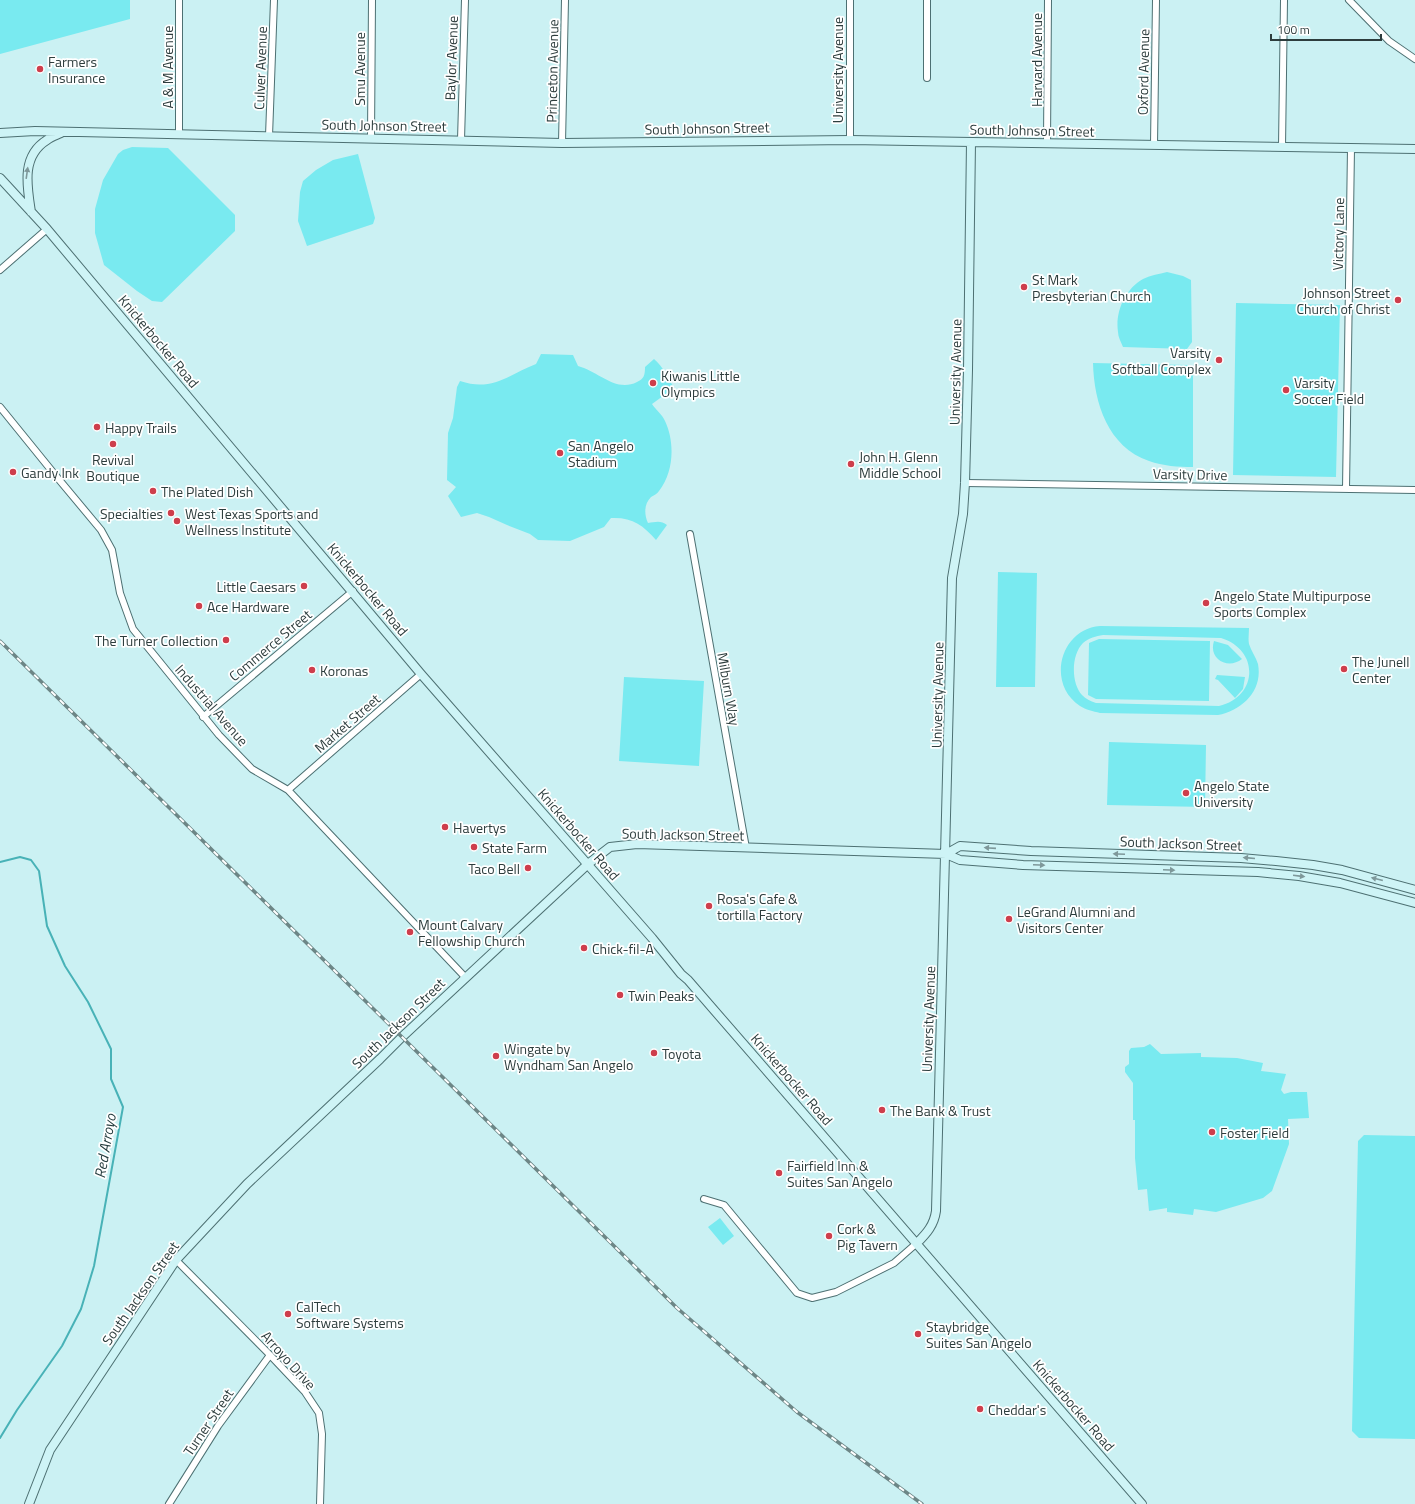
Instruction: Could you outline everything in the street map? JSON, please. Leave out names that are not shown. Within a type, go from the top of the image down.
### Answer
[{"type":"main road","name":"South Johnson Street","points":[[0,133],[34,131],[562,142],[850,140],[1415,149]]},
{"type":"main road","points":[[31,212],[26,182],[27,170],[31,159],[36,149],[46,140],[64,132]]},
{"type":"main road","name":"University Avenue","points":[[917,1243],[928,1232],[934,1221],[936,1211],[952,578],[963,514],[965,483],[971,142]]},
{"type":"main road","name":"Knickerbocker Road","points":[[0,178],[47,229],[422,674],[1142,1504]]},
{"type":"main road","name":"South Jackson Street","points":[[29,1504],[50,1450],[176,1260],[247,1184],[466,977],[588,864],[610,847],[631,845],[946,854],[960,860],[1023,865],[1258,872],[1299,876],[1340,883],[1415,903]]},
{"type":"main road","name":"South Jackson Street","points":[[946,854],[960,846],[1054,852],[1248,858],[1334,869],[1415,890]]},
{"type":"street","name":"A & M Avenue","points":[[179,0],[179,134]]},
{"type":"street","name":"Culver Avenue","points":[[270,136],[274,0]]},
{"type":"street","name":"Smu Avenue","points":[[371,138],[372,0]]},
{"type":"street","name":"Baylor Avenue","points":[[461,140],[465,0]]},
{"type":"street","name":"Princeton Avenue","points":[[562,142],[565,0]]},
{"type":"street","name":"University Avenue","points":[[850,0],[850,140]]},
{"type":"street","points":[[927,0],[927,78]]},
{"type":"street","name":"Harvard Avenue","points":[[1047,144],[1048,0]]},
{"type":"street","name":"Oxford Avenue","points":[[1154,145],[1156,0]]},
{"type":"street","points":[[1282,147],[1284,0]]},
{"type":"street","points":[[1348,0],[1389,41],[1415,59]]},
{"type":"street","name":"Victory Lane","points":[[1346,489],[1351,148]]},
{"type":"street","points":[[0,270],[47,229]]},
{"type":"street","name":"Industrial Avenue","points":[[0,407],[101,530],[112,550],[120,593],[133,629],[203,717],[252,768],[288,790],[466,977]]},
{"type":"street","name":"Varsity Drive","points":[[965,483],[1415,490]]},
{"type":"street","name":"Milburn Way","points":[[690,534],[746,848]]},
{"type":"street","name":"Commerce Street","points":[[203,717],[353,591]]},
{"type":"street","name":"Market Street","points":[[288,790],[422,674]]},
{"type":"street","points":[[704,1199],[724,1205],[797,1293],[812,1298],[836,1292],[894,1263],[917,1243]]},
{"type":"street","name":"Arroyo Drive","points":[[176,1260],[270,1355],[304,1392],[318,1413],[322,1434],[320,1504]]},
{"type":"street","name":"Turner Street","points":[[169,1504],[218,1426],[270,1355]]},
{"type":"shaded area","points":[[0,0],[130,0],[130,19],[0,54]]},
{"type":"shaded area","points":[[132,147],[168,148],[235,215],[235,231],[162,302],[152,301],[104,265],[95,233],[95,209],[103,180],[118,154],[123,150]]},
{"type":"shaded area","points":[[358,154],[375,218],[373,224],[307,246],[298,221],[300,192],[303,181],[316,170],[333,160]]},
{"type":"shaded area","points":[[1167,272],[1183,276],[1191,280],[1192,342],[1187,349],[1123,347],[1118,336],[1117,324],[1120,309],[1126,295],[1143,279]]},
{"type":"shaded area","name":"Varsity Soccer Field","points":[[1236,303],[1340,305],[1336,477],[1233,475]]},
{"type":"shaded area","name":"San Angelo Stadium","points":[[541,354],[573,355],[578,366],[607,380],[622,385],[629,385],[641,380],[643,378],[645,367],[654,359],[665,372],[674,388],[652,404],[661,414],[668,429],[671,447],[670,466],[664,483],[658,492],[651,497],[645,509],[648,523],[660,522],[667,525],[656,540],[642,526],[636,523],[625,519],[611,518],[604,527],[570,541],[538,540],[530,534],[477,513],[461,517],[448,496],[456,487],[447,480],[448,433],[453,418],[457,387],[460,381],[481,385],[500,381],[536,364]]},
{"type":"shaded area","points":[[1093,363],[1188,365],[1193,371],[1193,467],[1171,466],[1154,463],[1135,454],[1123,445],[1106,422],[1100,408],[1096,393]]},
{"type":"shaded area","points":[[998,572],[1037,573],[1035,687],[996,687]]},
{"type":"shaded area","points":[[1100,626],[1249,628],[1249,644],[1258,664],[1259,674],[1257,683],[1254,691],[1243,704],[1235,709],[1218,715],[1100,713],[1090,710],[1080,706],[1069,696],[1063,685],[1061,672],[1062,659],[1067,647],[1075,637],[1086,629]],"holes":[[[1103,635],[1221,638],[1234,644],[1243,652],[1248,662],[1249,673],[1247,684],[1241,693],[1232,701],[1219,706],[1096,703],[1088,700],[1078,690],[1074,676],[1076,654],[1083,643],[1095,637]]]},
{"type":"shaded area","points":[[1099,639],[1210,641],[1209,701],[1096,699],[1088,695],[1089,643]]},
{"type":"shaded area","points":[[1214,641],[1228,645],[1242,659],[1231,663],[1220,661],[1214,653]]},
{"type":"shaded area","points":[[1217,675],[1245,677],[1243,689],[1235,698],[1218,680],[1215,679]]},
{"type":"shaded area","points":[[624,677],[704,681],[699,766],[619,761]]},
{"type":"shaded area","points":[[1109,742],[1206,745],[1205,807],[1107,805]]},
{"type":"shaded area","name":"Foster Field","points":[[1150,1044],[1161,1054],[1201,1053],[1201,1057],[1237,1058],[1263,1063],[1261,1071],[1286,1074],[1281,1090],[1284,1094],[1291,1092],[1307,1092],[1309,1118],[1288,1119],[1289,1144],[1272,1191],[1263,1198],[1216,1212],[1194,1209],[1193,1215],[1167,1212],[1167,1208],[1149,1211],[1147,1189],[1138,1190],[1135,1158],[1135,1120],[1133,1120],[1133,1083],[1125,1072],[1125,1067],[1129,1064],[1129,1051],[1131,1048],[1144,1047]]},
{"type":"shaded area","points":[[1364,1135],[1415,1136],[1415,1439],[1359,1438],[1352,1431],[1358,1141]]},
{"type":"shaded area","points":[[720,1218],[734,1236],[723,1245],[708,1227]]},
{"type":"waterway","name":"Red Arroyo","points":[[0,862],[20,857],[31,860],[39,871],[47,926],[65,966],[88,1002],[111,1049],[111,1079],[123,1107],[94,1266],[81,1309],[62,1346],[17,1410],[0,1438]]},
{"type":"railway","points":[[0,641],[677,1308],[797,1412],[922,1504]]},
{"type":"place","name":"Farmers Insurance","points":[[40,69]]},
{"type":"place","name":"St Mark Presbyterian Church","points":[[1024,287]]},
{"type":"place","name":"Johnson Street Church of Christ","points":[[1398,300]]},
{"type":"place","name":"Varsity Softball Complex","points":[[1219,360]]},
{"type":"place","name":"Kiwanis Little Olympics","points":[[653,383]]},
{"type":"place","name":"Varsity Soccer Field","points":[[1286,390]]},
{"type":"place","name":"Happy Trails","points":[[97,427]]},
{"type":"place","name":"Revival Boutique","points":[[113,444]]},
{"type":"place","name":"San Angelo Stadium","points":[[560,453]]},
{"type":"place","name":"John H. Glenn Middle School","points":[[851,464]]},
{"type":"place","name":"Gandy Ink","points":[[13,472]]},
{"type":"place","name":"The Plated Dish","points":[[153,491]]},
{"type":"place","name":"Specialties","points":[[171,513]]},
{"type":"place","name":"West Texas Sports and Wellness Institute","points":[[177,521]]},
{"type":"place","name":"Little Caesars","points":[[304,586]]},
{"type":"place","name":"Angelo State Multipurpose Sports Complex","points":[[1206,603]]},
{"type":"place","name":"Ace Hardware","points":[[199,606]]},
{"type":"place","name":"The Turner Collection","points":[[226,640]]},
{"type":"place","name":"The Junell Center","points":[[1344,669]]},
{"type":"place","name":"Koronas","points":[[312,670]]},
{"type":"place","name":"Angelo State University","points":[[1186,793]]},
{"type":"place","name":"Havertys","points":[[445,827]]},
{"type":"place","name":"State Farm","points":[[474,847]]},
{"type":"place","name":"Taco Bell","points":[[528,868]]},
{"type":"place","name":"Rosa's Cafe & tortilla Factory","points":[[709,906]]},
{"type":"place","name":"LeGrand Alumni and Visitors Center","points":[[1009,919]]},
{"type":"place","name":"Mount Calvary Fellowship Church","points":[[410,932]]},
{"type":"place","name":"Chick-fil-A","points":[[584,948]]},
{"type":"place","name":"Twin Peaks","points":[[620,995]]},
{"type":"place","name":"Toyota","points":[[654,1053]]},
{"type":"place","name":"Wingate by Wyndham San Angelo","points":[[496,1056]]},
{"type":"place","name":"The Bank & Trust","points":[[882,1110]]},
{"type":"place","name":"Foster Field","points":[[1212,1132]]},
{"type":"place","name":"Fairfield Inn & Suites San Angelo","points":[[779,1173]]},
{"type":"place","name":"Cork & Pig Tavern","points":[[829,1236]]},
{"type":"place","name":"CalTech Software Systems","points":[[288,1314]]},
{"type":"place","name":"Staybridge Suites San Angelo","points":[[918,1334]]},
{"type":"place","name":"Cheddar's","points":[[980,1409]]}]
